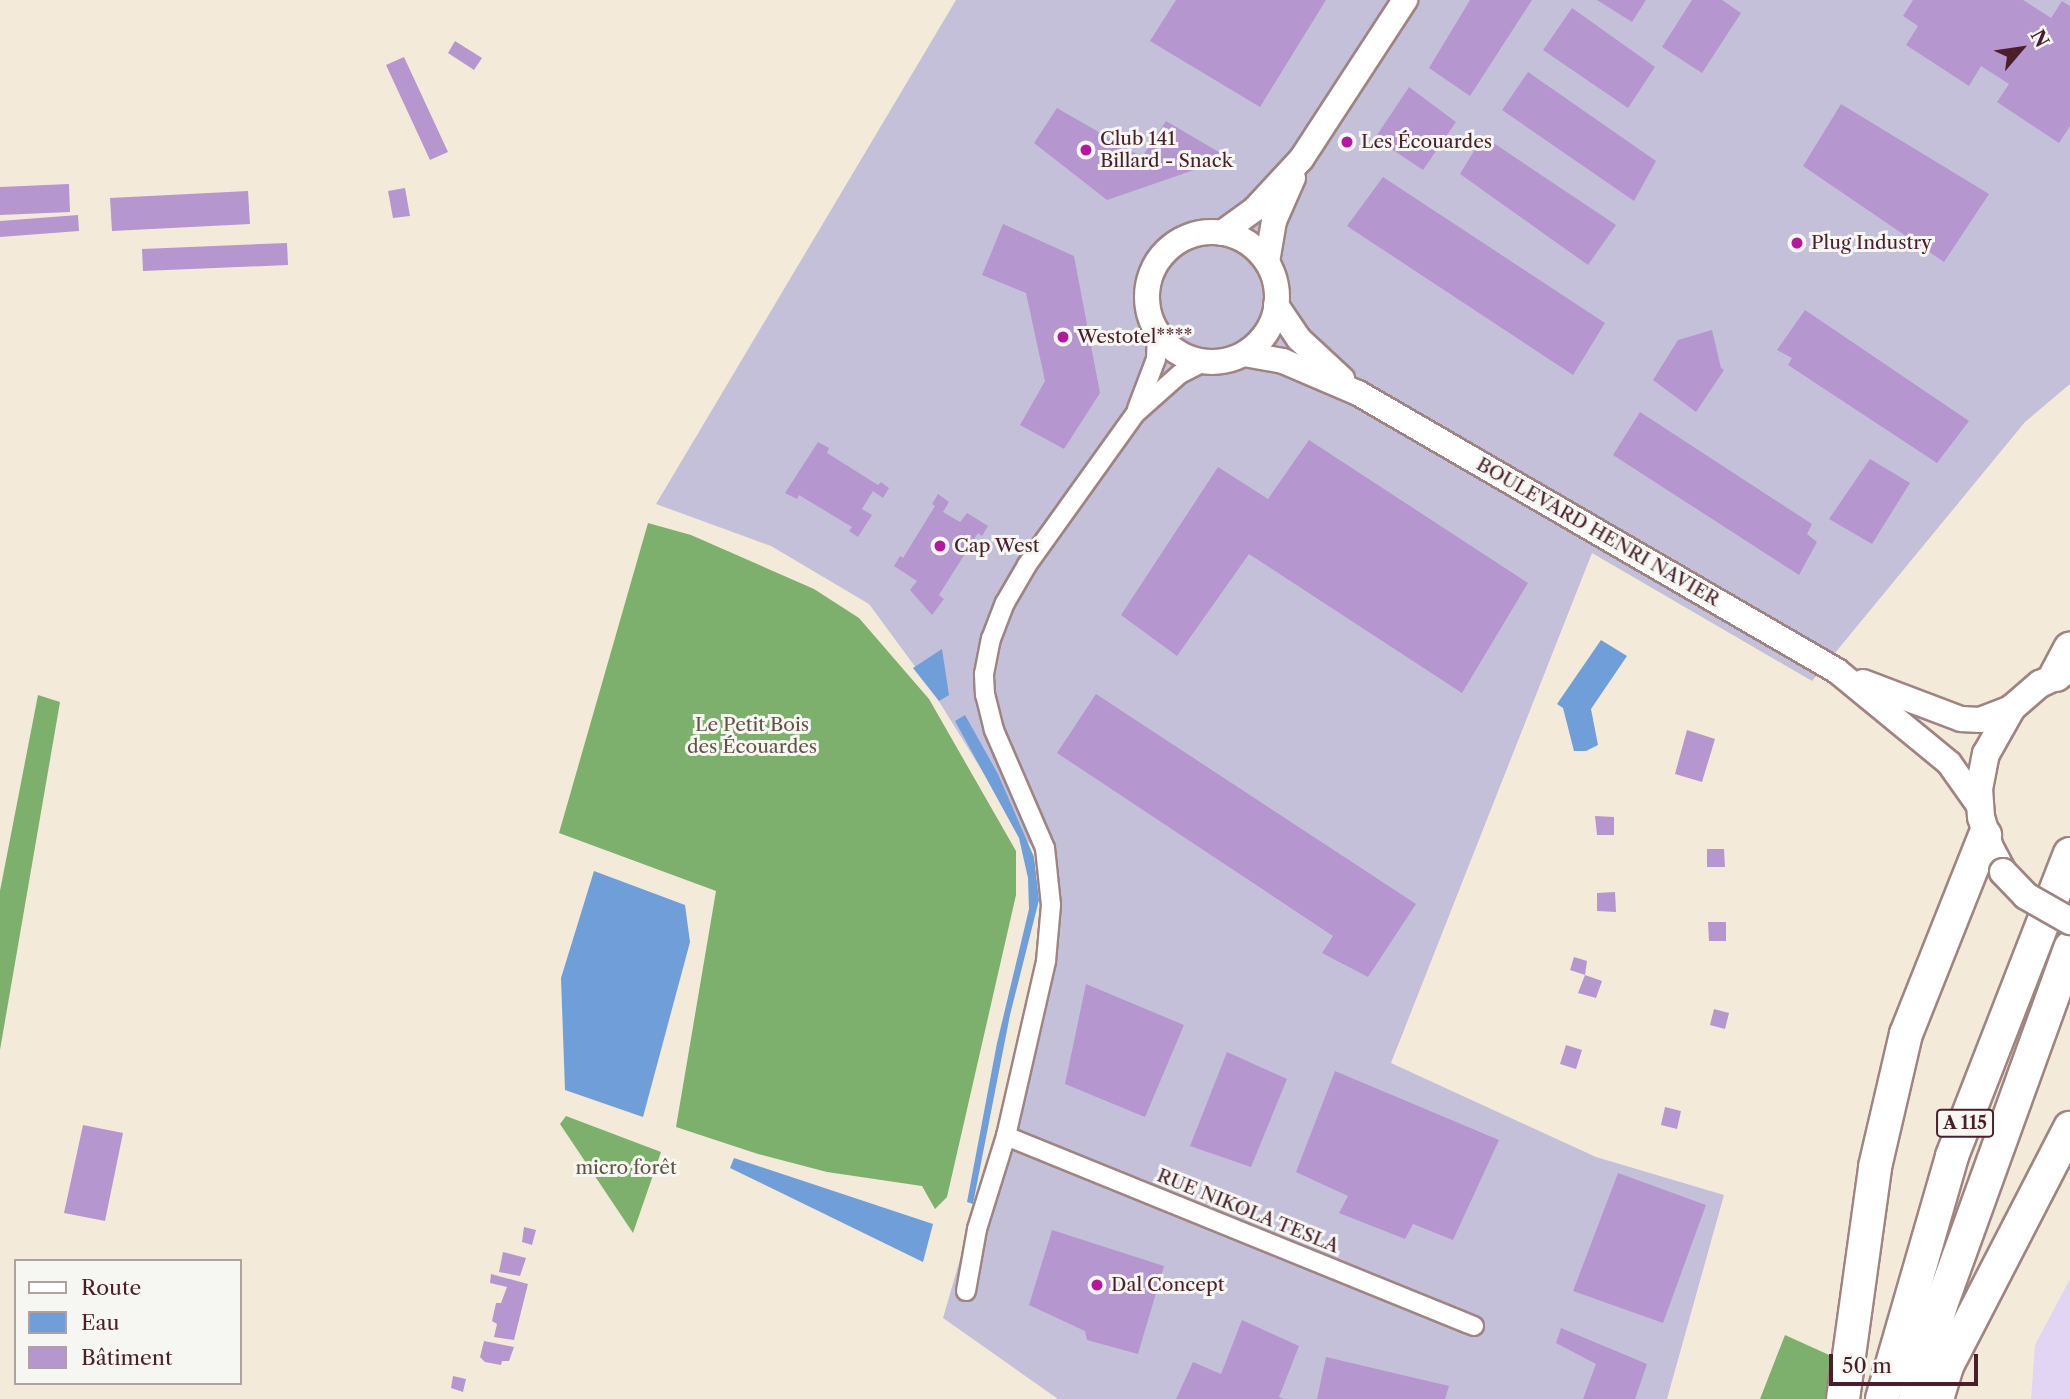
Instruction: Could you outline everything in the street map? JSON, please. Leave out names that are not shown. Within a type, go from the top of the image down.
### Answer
[{"type":"highway","points":[[1843,1399],[1875,1167],[1906,1034],[1982,821]]},
{"type":"highway","name":"A 115","points":[[1882,1399],[1952,1156],[2070,854]]},
{"type":"highway","name":"A 115","points":[[1915,1399],[1941,1305],[2070,948]]},
{"type":"highway","points":[[1937,1399],[1947,1366],[2070,1128]]},
{"type":"main road","points":[[1267,262],[1274,221],[1302,158],[1405,0]]},
{"type":"main road","points":[[1222,233],[1255,209],[1302,158]]},
{"type":"main road","points":[[1222,233],[1248,243],[1267,262],[1275,283],[1276,305],[1266,333],[1244,354],[1218,362],[1204,362],[1186,357],[1169,347],[1157,332],[1147,304],[1150,276],[1164,252],[1185,237],[1222,233]]},
{"type":"main road","name":"BOULEVARD HENRI NAVIER","points":[[1276,305],[1299,339],[1358,393]]},
{"type":"main road","name":"BOULEVARD HENRI NAVIER","points":[[1244,354],[1283,360],[1358,393],[1837,671],[1961,719],[1980,720],[2012,708]]},
{"type":"main road","points":[[2065,665],[2012,708],[1986,754],[1980,780],[1982,821],[2003,872],[2026,896],[2070,921]]},
{"type":"main road","name":"BOULEVARD HENRI NAVIER","points":[[1837,671],[1949,763],[1982,821]]},
{"type":"street","points":[[1136,413],[1156,359],[1157,332]]},
{"type":"street","points":[[966,1291],[977,1229],[1006,1136],[1046,961],[1051,905],[1045,848],[994,730],[984,674],[991,639],[1006,603],[1027,565],[1136,413],[1180,374],[1204,362]]},
{"type":"street","name":"RUE NIKOLA TESLA","points":[[1006,1136],[1474,1326]]},
{"type":"shaded area","points":[[956,0],[2070,0],[2070,384],[2025,422],[1812,681],[1592,553],[1391,1063],[1596,1157],[1724,1195],[1667,1399],[1058,1399],[943,1318],[1058,921],[1051,905],[1056,870],[1024,838],[930,687],[869,604],[771,546],[656,504]]},
{"type":"shaded area","points":[[2070,1279],[2070,1399],[2031,1399],[2035,1345]]},
{"type":"green space","name":"Le Petit Bois des Écouardes","points":[[648,523],[691,535],[814,589],[859,618],[929,699],[1016,851],[1016,895],[947,1197],[935,1209],[922,1186],[827,1172],[758,1154],[676,1127],[716,891],[559,833]]},
{"type":"green space","points":[[38,695],[60,702],[0,1050],[0,891]]},
{"type":"green space","name":"micro forêt","points":[[566,1116],[661,1152],[633,1233],[560,1124]]},
{"type":"green space","points":[[1785,1335],[1838,1359],[1833,1399],[1760,1399]]},
{"type":"water","points":[[1601,640],[1627,656],[1591,709],[1598,745],[1586,751],[1574,751],[1563,708],[1557,704]]},
{"type":"water","points":[[942,649],[949,695],[939,701],[913,668]]},
{"type":"water","points":[[965,715],[998,774],[1034,857],[1039,900],[1010,1015],[973,1204],[967,1202],[997,1043],[1029,909],[1028,878],[1019,838],[955,721]]},
{"type":"water","points":[[594,871],[685,905],[690,942],[643,1117],[565,1090],[561,978]]},
{"type":"water","points":[[734,1158],[933,1224],[923,1262],[730,1168]]},
{"type":"building","points":[[1176,0],[1326,0],[1260,107],[1150,41]]},
{"type":"building","points":[[1470,0],[1532,0],[1470,96],[1429,68]]},
{"type":"building","points":[[1597,0],[1646,0],[1632,22]]},
{"type":"building","points":[[1692,0],[1722,0],[1741,13],[1702,73],[1662,47]]},
{"type":"building","points":[[1913,0],[2023,0],[2051,18],[2062,1],[2070,6],[2070,126],[2059,143],[1997,102],[2009,84],[1981,66],[1969,86],[1906,45],[1918,26],[1903,16]]},
{"type":"building","points":[[1572,8],[1655,67],[1628,108],[1543,50]]},
{"type":"building","points":[[455,41],[482,58],[474,70],[448,53]]},
{"type":"building","points":[[404,57],[448,152],[430,160],[386,65]]},
{"type":"building","points":[[1528,72],[1656,161],[1634,201],[1502,110]]},
{"type":"building","points":[[1409,87],[1456,122],[1423,170],[1375,138]]},
{"type":"building","points":[[1841,104],[1989,194],[1944,262],[1803,166]]},
{"type":"building","name":"Club 141 Billard - Snack","points":[[1057,108],[1142,157],[1166,121],[1229,158],[1107,200],[1034,143]]},
{"type":"building","points":[[1483,136],[1616,225],[1588,265],[1460,174]]},
{"type":"building","points":[[1383,177],[1605,323],[1573,375],[1347,226]]},
{"type":"building","points":[[69,184],[70,212],[0,215],[0,187]]},
{"type":"building","points":[[405,188],[410,216],[393,218],[388,191]]},
{"type":"building","points":[[248,191],[250,224],[112,231],[110,198]]},
{"type":"building","points":[[78,215],[79,231],[0,237],[0,221]]},
{"type":"building","name":"Westotel****","points":[[1003,224],[1074,256],[1100,393],[1064,449],[1020,425],[1045,381],[1026,293],[982,275]]},
{"type":"building","points":[[287,243],[288,265],[143,271],[142,249]]},
{"type":"building","points":[[1805,310],[1969,421],[1937,463],[1788,365],[1792,358],[1777,350]]},
{"type":"building","points":[[1712,330],[1721,368],[1724,370],[1696,412],[1653,380],[1678,340]]},
{"type":"building","points":[[1640,412],[1812,524],[1807,534],[1817,542],[1799,575],[1613,455]]},
{"type":"building","points":[[1309,440],[1528,583],[1462,693],[1249,554],[1177,656],[1121,615],[1218,467],[1268,499]]},
{"type":"building","points":[[818,442],[829,448],[827,453],[878,485],[881,482],[889,488],[883,498],[873,491],[862,509],[872,515],[858,537],[849,531],[852,527],[799,495],[797,499],[785,493]]},
{"type":"building","points":[[1870,459],[1910,483],[1872,544],[1829,519]]},
{"type":"building","name":"Cap West","points":[[938,494],[949,502],[943,512],[960,522],[967,513],[988,526],[982,536],[978,533],[939,595],[944,599],[932,615],[910,590],[917,581],[894,566],[900,556],[903,558],[935,506],[932,504]]},
{"type":"building","points":[[1096,694],[1416,904],[1368,977],[1322,953],[1333,936],[1057,753]]},
{"type":"building","points":[[1687,730],[1715,739],[1702,782],[1675,774]]},
{"type":"building","points":[[1595,816],[1614,817],[1614,835],[1597,835]]},
{"type":"building","points":[[1707,849],[1724,849],[1725,867],[1707,867]]},
{"type":"building","points":[[1615,892],[1616,912],[1597,911],[1597,893]]},
{"type":"building","points":[[1708,922],[1726,922],[1726,941],[1709,941]]},
{"type":"building","points":[[1574,957],[1587,961],[1585,975],[1570,970]]},
{"type":"building","points":[[1585,975],[1602,981],[1596,998],[1578,993]]},
{"type":"building","points":[[1086,984],[1184,1025],[1145,1117],[1065,1084]]},
{"type":"building","points":[[1714,1009],[1729,1013],[1725,1029],[1710,1025]]},
{"type":"building","points":[[1566,1045],[1582,1050],[1576,1069],[1560,1064]]},
{"type":"building","points":[[1227,1052],[1287,1079],[1251,1167],[1190,1146]]},
{"type":"building","points":[[1335,1071],[1499,1140],[1453,1240],[1413,1224],[1405,1239],[1339,1213],[1348,1196],[1296,1172]]},
{"type":"building","points":[[1665,1107],[1681,1111],[1677,1129],[1661,1125]]},
{"type":"building","points":[[83,1125],[123,1133],[105,1221],[64,1213]]},
{"type":"building","points":[[1618,1173],[1706,1205],[1663,1323],[1573,1291]]},
{"type":"building","points":[[524,1227],[536,1230],[532,1245],[522,1242]]},
{"type":"building","name":"Dal Concept","points":[[1052,1230],[1164,1266],[1138,1354],[1087,1340],[1085,1331],[1029,1305]]},
{"type":"building","points":[[503,1252],[526,1258],[520,1276],[499,1272]]},
{"type":"building","points":[[491,1274],[528,1284],[514,1340],[494,1337],[497,1324],[492,1321],[496,1303],[501,1303],[507,1287],[490,1283]]},
{"type":"building","points":[[1242,1320],[1299,1346],[1279,1397],[1284,1399],[1176,1399],[1193,1362],[1221,1374]]},
{"type":"building","points":[[1561,1328],[1647,1364],[1635,1399],[1583,1399],[1596,1364],[1556,1343]]},
{"type":"building","points":[[484,1341],[514,1347],[509,1361],[502,1361],[501,1365],[485,1362],[480,1357]]},
{"type":"building","points":[[1326,1357],[1449,1386],[1445,1399],[1317,1399]]},
{"type":"building","points":[[453,1376],[466,1379],[463,1392],[451,1388]]},
{"type":"place","name":"Les Écouardes","points":[[1347,142]]},
{"type":"place","name":"Club 141 Billard - Snack","points":[[1086,150]]},
{"type":"place","name":"Plug Industry","points":[[1797,243]]},
{"type":"place","name":"Westotel****","points":[[1063,337]]},
{"type":"place","name":"Cap West","points":[[940,546]]},
{"type":"place","name":"Dal Concept","points":[[1097,1285]]}]
